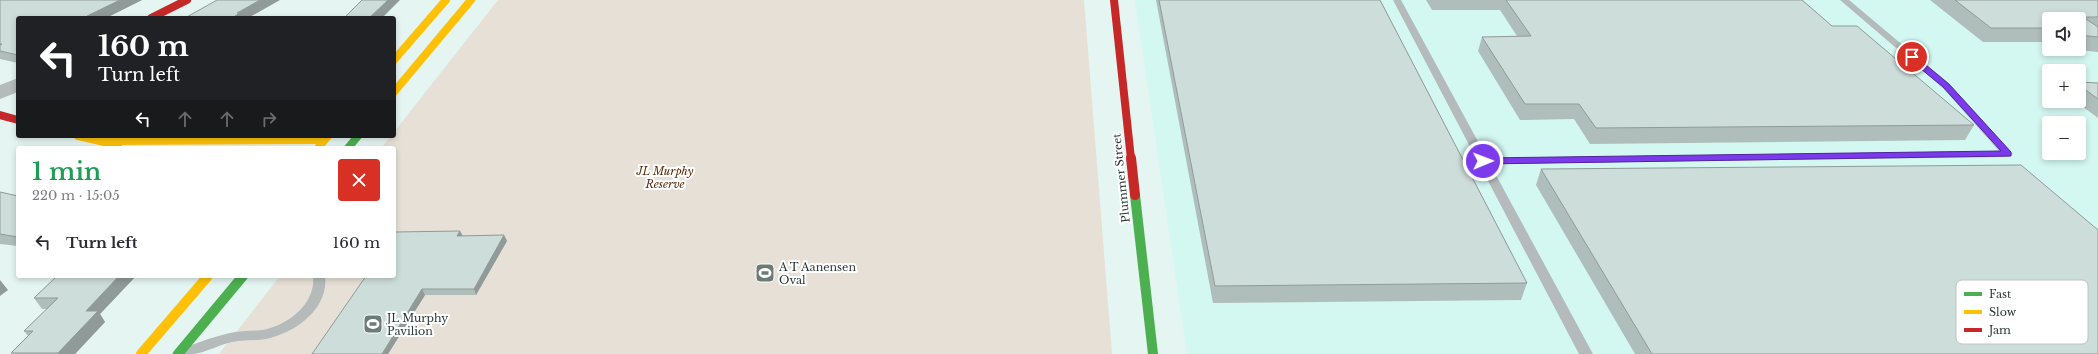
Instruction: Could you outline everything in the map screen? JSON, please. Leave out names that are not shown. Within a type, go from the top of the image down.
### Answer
[{"type":"main road","points":[[155,16],[187,0]]},
{"type":"main road","points":[[396,58],[446,0]]},
{"type":"main road","points":[[396,90],[471,0]]},
{"type":"main road","name":"Plummer Street","points":[[1114,0],[1153,354]]},
{"type":"main road","points":[[0,115],[16,119]]},
{"type":"main road","points":[[88,138],[119,146]]},
{"type":"main road","points":[[350,146],[356,138]]},
{"type":"main road","points":[[103,141],[328,140]]},
{"type":"main road","points":[[141,354],[206,278]]},
{"type":"main road","points":[[178,354],[240,278]]},
{"type":"street","points":[[0,93],[16,85]]},
{"type":"lane","points":[[1397,0],[1586,354]]},
{"type":"lane","points":[[1483,161],[2008,154],[1946,86],[1844,0]]},
{"type":"lane","points":[[178,354],[226,339],[266,334],[284,327],[304,312],[317,297],[321,287],[319,278]]},
{"type":"shaded area","points":[[1135,0],[2098,0],[2098,354],[1187,354]]},
{"type":"green space","name":"JL Murphy Reserve","points":[[498,0],[1084,0],[1112,354],[219,354],[278,278],[396,278],[396,146],[383,146],[389,138],[396,138],[396,129]]},
{"type":"building","points":[[0,0],[120,0],[87,16],[16,16],[16,55],[0,51],[0,45],[2,44],[0,44]]},
{"type":"building","points":[[217,0],[260,0],[237,13],[240,13],[235,16],[189,16]]},
{"type":"building","points":[[362,0],[388,0],[371,16],[346,16]]},
{"type":"building","points":[[1159,0],[1380,0],[1527,283],[1215,286]]},
{"type":"building","points":[[1506,0],[1802,0],[1832,26],[1857,26],[1974,125],[1596,128],[1579,104],[1525,104],[1482,37],[1531,36]]},
{"type":"building","points":[[1955,0],[2098,0],[2098,17],[2086,17],[2086,12],[2042,12],[2042,28],[1991,28]]},
{"type":"building","points":[[2086,19],[2098,27],[2098,37],[2086,36]]},
{"type":"building","points":[[2086,82],[2098,83],[2098,99],[2086,90]]},
{"type":"building","points":[[2021,165],[2098,230],[2098,354],[1652,354],[1541,169]]},
{"type":"building","points":[[0,192],[16,196],[16,237],[0,234]]},
{"type":"building","name":"JL Murphy Pavilion","points":[[460,231],[457,236],[504,235],[474,289],[422,289],[382,354],[312,354],[365,278],[396,278],[396,232]]},
{"type":"building","points":[[55,278],[117,278],[86,311],[98,311],[58,353],[11,353],[33,331],[24,331],[58,298],[34,298]]},
{"type":"traffic: fast","points":[[350,146],[356,138]]},
{"type":"traffic: fast","points":[[1135,195],[1153,354]]},
{"type":"traffic: fast","points":[[178,354],[241,278]]},
{"type":"traffic: slow","points":[[396,58],[446,0]]},
{"type":"traffic: slow","points":[[396,90],[471,0]]},
{"type":"traffic: slow","points":[[87,138],[118,145]]},
{"type":"traffic: slow","points":[[320,146],[326,138]]},
{"type":"traffic: slow","points":[[103,141],[324,140]]},
{"type":"traffic: slow","points":[[141,354],[206,278]]},
{"type":"traffic: jam","points":[[155,16],[187,0]]},
{"type":"traffic: jam","points":[[1114,0],[1135,195]]},
{"type":"traffic: jam","points":[[0,115],[16,119]]},
{"type":"place","name":"A T Aanensen Oval","points":[[765,273]]},
{"type":"place","name":"JL Murphy Pavilion","points":[[373,324]]},
{"type":"route","points":[[1483,161],[2008,154],[1946,86],[1912,57]]}]
